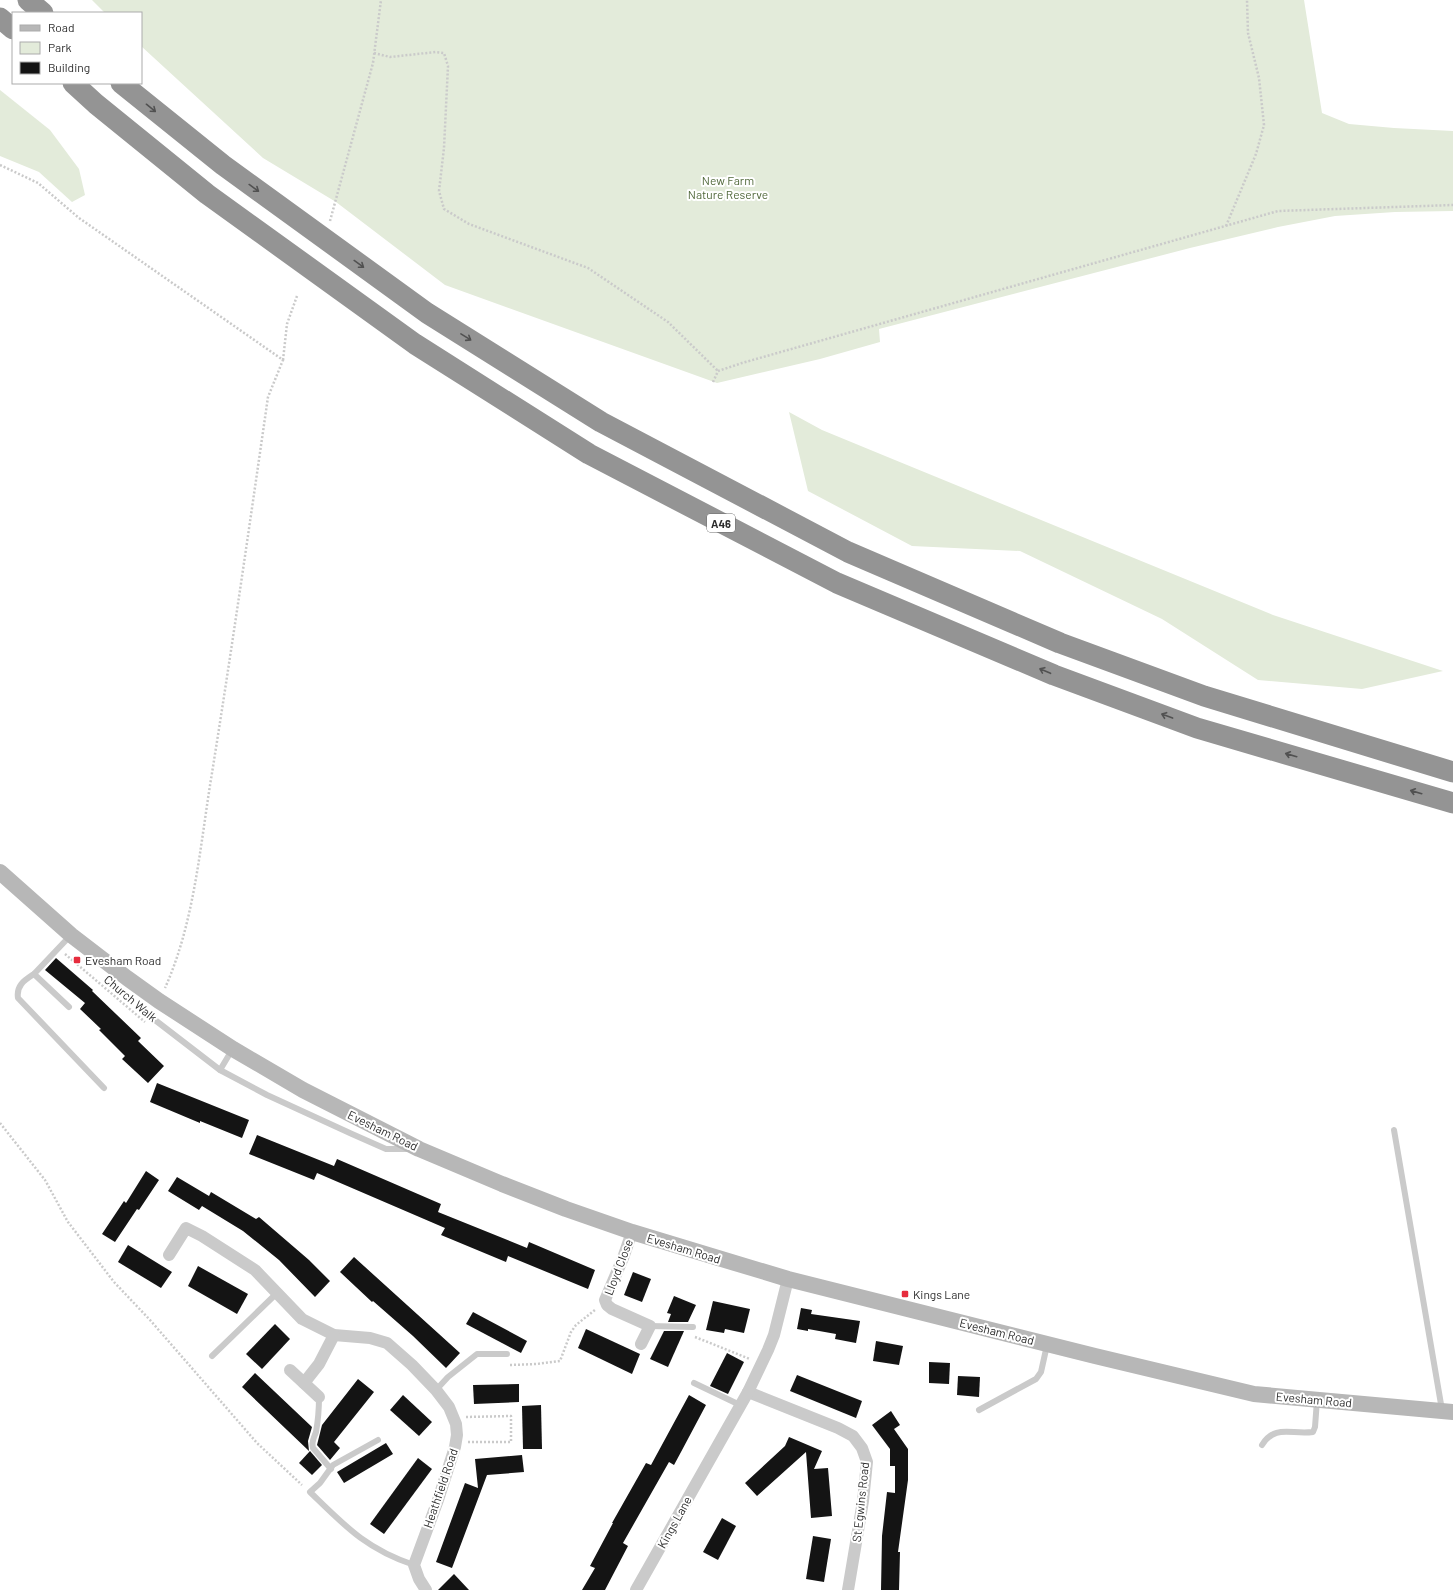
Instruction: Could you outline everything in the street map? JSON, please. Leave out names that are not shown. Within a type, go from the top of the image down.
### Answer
[{"type":"highway","points":[[28,0],[42,12]]},
{"type":"highway","points":[[0,18],[12,28]]},
{"type":"highway","name":"A46","points":[[74,84],[96,104],[207,194],[415,344],[589,454],[837,583],[1054,675],[1197,728],[1453,803]]},
{"type":"highway","points":[[122,84],[223,165],[427,313],[601,422],[848,552],[1060,643],[1204,696],[1453,772]]},
{"type":"main road","name":"Evesham Road","points":[[0,872],[71,935],[159,1001],[233,1049],[303,1090],[419,1149],[509,1187],[632,1232],[788,1279],[1254,1394],[1447,1412]]},
{"type":"street","name":"Heathfield Road","points":[[169,1255],[186,1228],[202,1236],[255,1270],[302,1319],[334,1335],[370,1338],[387,1343],[412,1365],[436,1390],[449,1407],[456,1424],[456,1442],[438,1500],[414,1565]]},
{"type":"street","name":"Lloyd Close","points":[[632,1232],[624,1258],[605,1300],[607,1305],[612,1309],[650,1326]]},
{"type":"street","name":"Kings Lane","points":[[636,1590],[748,1392],[774,1335],[788,1279]]},
{"type":"street","points":[[641,1344],[650,1326]]},
{"type":"street","points":[[304,1383],[319,1364],[334,1335]]},
{"type":"street","points":[[290,1370],[319,1397]]},
{"type":"street","name":"St Egwins Road","points":[[748,1392],[838,1428],[853,1436],[862,1448],[867,1462],[863,1501],[848,1590]]},
{"type":"street","points":[[414,1565],[419,1579],[426,1590]]},
{"type":"lane","points":[[71,935],[34,974],[22,982],[17,991],[18,998],[104,1088]]},
{"type":"lane","points":[[34,974],[69,1007]]},
{"type":"lane","points":[[155,1020],[220,1070],[267,1095],[386,1149],[419,1149]]},
{"type":"lane","points":[[220,1070],[233,1049]]},
{"type":"lane","points":[[1394,1130],[1447,1412]]},
{"type":"lane","points":[[212,1356],[277,1293]]},
{"type":"lane","points":[[650,1326],[670,1325],[693,1327]]},
{"type":"lane","points":[[980,1410],[1036,1379],[1041,1372],[1047,1344]]},
{"type":"lane","points":[[436,1390],[448,1377],[477,1354],[507,1354]]},
{"type":"lane","points":[[694,1383],[740,1405]]},
{"type":"lane","points":[[319,1397],[316,1432],[312,1444],[313,1448],[331,1469]]},
{"type":"lane","points":[[1262,1445],[1267,1437],[1273,1433],[1313,1432],[1315,1427],[1317,1400]]},
{"type":"lane","points":[[378,1440],[333,1465],[310,1492],[354,1534],[380,1551],[414,1565]]},
{"type":"path","points":[[330,223],[371,70],[381,0]]},
{"type":"path","points":[[1226,226],[1256,154],[1264,124],[1259,78],[1248,33],[1247,0]]},
{"type":"path","points":[[374,53],[390,57],[444,52],[448,66],[444,148],[439,191],[444,209],[469,224],[588,268],[668,322],[718,371]]},
{"type":"path","points":[[0,165],[38,183],[79,218],[283,360]]},
{"type":"path","points":[[713,382],[718,371],[742,363],[1278,211],[1453,205]]},
{"type":"path","points":[[159,1001],[176,963],[189,916],[224,697],[268,397],[283,360],[287,324],[297,296]]},
{"type":"path","name":"Church Walk","points":[[59,949],[150,1026]]},
{"type":"path","points":[[0,1123],[45,1180],[68,1222],[114,1282],[150,1320],[257,1443],[310,1492]]},
{"type":"path","points":[[508,1365],[537,1364],[560,1361],[571,1332],[576,1325],[605,1300]]},
{"type":"path","points":[[670,1325],[682,1332],[728,1349],[761,1364]]},
{"type":"path","points":[[453,1417],[511,1416],[511,1442],[456,1442]]},
{"type":"green space","name":"New Farm Nature Reserve","points":[[92,0],[1304,0],[1322,113],[1349,124],[1453,131],[1453,211],[1395,212],[1335,216],[1278,227],[1190,248],[879,329],[880,342],[820,359],[717,383],[445,285],[336,202],[263,158],[142,47],[142,12],[104,12]]},
{"type":"green space","points":[[0,90],[50,130],[79,169],[85,195],[72,202],[39,172],[0,156]]},
{"type":"green space","points":[[789,412],[822,430],[1273,615],[1443,671],[1362,689],[1258,680],[1162,619],[1020,551],[912,546],[808,491]]},
{"type":"building","points":[[56,958],[93,990],[92,991],[141,1038],[138,1041],[164,1066],[148,1083],[122,1059],[125,1056],[99,1030],[101,1029],[80,1009],[85,1003],[45,970]]},
{"type":"building","points":[[157,1083],[249,1120],[242,1138],[200,1121],[200,1123],[150,1102]]},
{"type":"building","points":[[257,1135],[334,1166],[337,1159],[441,1204],[438,1212],[527,1248],[529,1242],[595,1270],[588,1289],[508,1256],[506,1262],[441,1235],[445,1228],[317,1173],[314,1180],[249,1154]]},
{"type":"building","points":[[146,1171],[159,1180],[115,1242],[102,1234],[124,1201],[126,1203]]},
{"type":"building","points":[[177,1177],[209,1196],[211,1192],[256,1219],[259,1217],[309,1260],[330,1281],[315,1297],[279,1260],[243,1231],[202,1206],[199,1210],[168,1191]]},
{"type":"building","points":[[128,1245],[172,1272],[161,1288],[118,1262]]},
{"type":"building","points":[[354,1257],[460,1353],[446,1368],[413,1336],[373,1301],[372,1302],[340,1272]]},
{"type":"building","points":[[198,1266],[248,1294],[237,1314],[188,1286]]},
{"type":"building","points":[[633,1272],[651,1279],[642,1302],[624,1295]]},
{"type":"building","points":[[674,1296],[696,1305],[688,1322],[668,1322],[671,1314],[667,1313]]},
{"type":"building","points":[[713,1301],[750,1309],[744,1333],[725,1329],[724,1333],[706,1330]]},
{"type":"building","points":[[801,1308],[812,1310],[811,1314],[860,1321],[856,1343],[835,1339],[836,1334],[808,1329],[808,1331],[797,1329]]},
{"type":"building","points":[[473,1312],[527,1341],[521,1353],[466,1324]]},
{"type":"building","points":[[275,1324],[290,1339],[262,1369],[246,1354]]},
{"type":"building","points":[[586,1329],[640,1354],[632,1374],[578,1348]]},
{"type":"building","points":[[664,1331],[684,1331],[668,1367],[650,1359]]},
{"type":"building","points":[[876,1341],[903,1346],[899,1365],[873,1361]]},
{"type":"building","points":[[727,1353],[744,1362],[728,1394],[710,1386]]},
{"type":"building","points":[[929,1362],[950,1363],[949,1384],[929,1383]]},
{"type":"building","points":[[255,1373],[312,1427],[308,1441],[309,1451],[242,1387]]},
{"type":"building","points":[[797,1375],[862,1401],[856,1418],[790,1391]]},
{"type":"building","points":[[958,1376],[980,1377],[979,1397],[957,1395]]},
{"type":"building","points":[[358,1379],[374,1392],[334,1442],[340,1448],[330,1460],[317,1445],[322,1425]]},
{"type":"building","points":[[519,1384],[519,1402],[474,1404],[473,1385]]},
{"type":"building","points":[[403,1395],[432,1422],[419,1436],[390,1410]]},
{"type":"building","points":[[689,1395],[706,1405],[674,1465],[669,1462],[623,1543],[628,1546],[605,1590],[582,1590],[595,1568],[590,1566],[612,1523],[646,1463],[651,1465]]},
{"type":"building","points":[[541,1405],[542,1449],[523,1449],[522,1406]]},
{"type":"building","points":[[891,1411],[900,1425],[894,1429],[908,1449],[908,1480],[898,1552],[900,1552],[899,1590],[881,1590],[882,1536],[887,1492],[895,1493],[895,1466],[890,1466],[890,1449],[872,1425]]},
{"type":"building","points":[[789,1437],[822,1451],[814,1469],[828,1468],[832,1516],[811,1518],[806,1452],[757,1496],[745,1483],[785,1446]]},
{"type":"building","points":[[386,1443],[393,1454],[344,1483],[337,1472]]},
{"type":"building","points":[[310,1451],[322,1465],[312,1475],[299,1463]]},
{"type":"building","points":[[522,1455],[524,1472],[487,1475],[452,1568],[436,1562],[465,1483],[478,1488],[475,1459]]},
{"type":"building","points":[[418,1458],[432,1469],[384,1534],[370,1524]]},
{"type":"building","points":[[722,1518],[736,1526],[718,1560],[703,1552]]},
{"type":"building","points":[[813,1536],[831,1539],[824,1582],[806,1579]]},
{"type":"building","points":[[454,1574],[469,1590],[438,1590]]},
{"type":"place","name":"Evesham Road","points":[[77,960]]},
{"type":"place","name":"Kings Lane","points":[[905,1294]]}]
